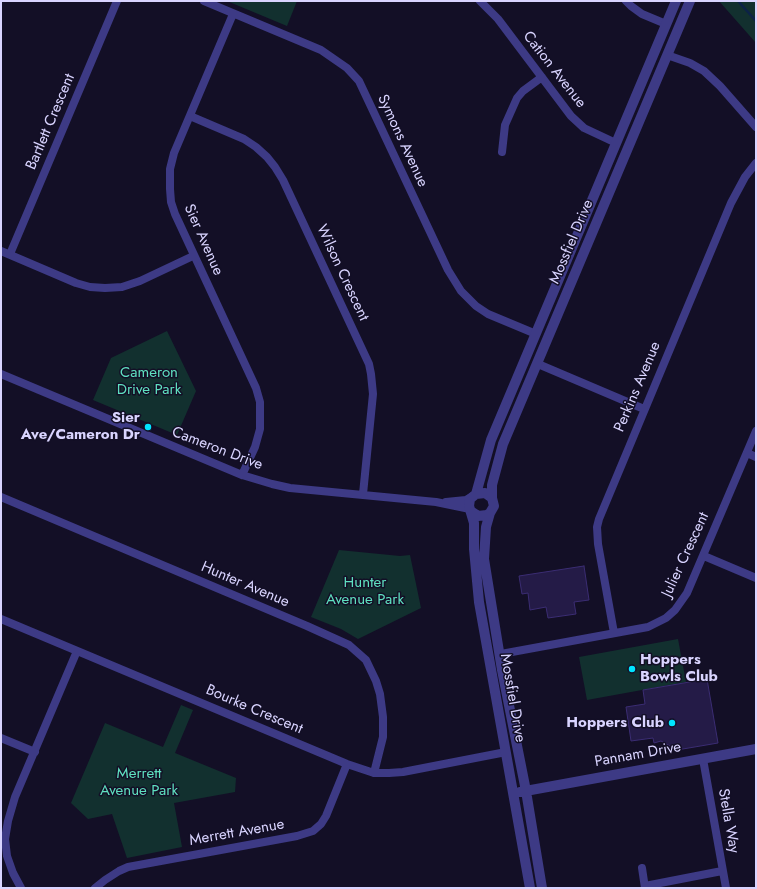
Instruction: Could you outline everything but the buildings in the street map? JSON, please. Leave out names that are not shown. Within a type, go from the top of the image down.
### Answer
[{"type":"street","name":"Bartlett Crescent","points":[[10,254],[117,1]]},
{"type":"street","name":"Symons Avenue","points":[[204,1],[321,50],[347,68],[359,82],[448,270],[461,291],[476,306],[488,314],[536,334]]},
{"type":"street","name":"Cation Avenue","points":[[480,1],[498,20],[571,116],[584,128],[616,143]]},
{"type":"street","points":[[626,1],[642,14],[678,29]]},
{"type":"street","name":"Mossfiel Drive","points":[[474,495],[491,440],[676,1]]},
{"type":"street","name":"Mossfiel Drive","points":[[492,498],[492,485],[504,444],[690,1]]},
{"type":"street","name":"Sier Avenue","points":[[233,14],[174,153],[170,169],[170,189],[171,202],[175,214],[193,256],[250,374],[260,402],[260,429],[242,475]]},
{"type":"street","points":[[656,49],[704,71],[720,86],[756,127]]},
{"type":"street","points":[[502,152],[505,125],[517,98],[523,91],[542,77]]},
{"type":"street","name":"Wilson Crescent","points":[[190,116],[244,140],[262,152],[275,168],[283,180],[369,364],[372,374],[373,394],[363,494]]},
{"type":"street","points":[[616,143],[628,147]]},
{"type":"street","name":"Perkins Avenue","points":[[614,633],[598,544],[597,527],[644,409],[731,203],[745,177],[756,163]]},
{"type":"street","points":[[1,251],[76,283],[90,287],[105,288],[122,287],[140,281],[193,256]]},
{"type":"street","points":[[536,334],[547,340]]},
{"type":"street","points":[[526,358],[644,409]]},
{"type":"street","name":"Cameron Drive","points":[[1,374],[242,475],[272,484],[290,488],[436,502],[471,510]]},
{"type":"street","name":"Julier Crescent","points":[[501,654],[648,627],[666,618],[675,610],[687,593],[756,432]]},
{"type":"street","points":[[747,453],[756,457]]},
{"type":"street","points":[[485,493],[492,498],[494,506],[490,513],[483,517],[475,515],[471,510],[469,502],[474,495],[485,493]]},
{"type":"street","name":"Cameron Drive","points":[[436,502],[466,500],[474,495]]},
{"type":"street","name":"Hunter Avenue","points":[[1,497],[349,645],[366,660],[374,675],[380,694],[384,717],[383,737],[374,773]]},
{"type":"street","name":"Mossfiel Drive","points":[[471,510],[474,523],[474,549],[479,602],[490,656],[530,888]]},
{"type":"street","name":"Mossfiel Drive","points":[[490,513],[486,527],[484,559],[501,654],[502,670],[526,791],[542,888]]},
{"type":"street","points":[[704,556],[756,578]]},
{"type":"street","name":"Bourke Crescent","points":[[1,618],[347,764],[374,773],[403,772],[506,752]]},
{"type":"street","points":[[22,888],[13,873],[7,856],[5,839],[8,820],[15,797],[78,651]]},
{"type":"street","points":[[490,656],[501,654]]},
{"type":"street","points":[[1,738],[35,752]]},
{"type":"street","name":"Pannam Drive","points":[[514,793],[756,749]]},
{"type":"street","points":[[506,752],[518,750]]},
{"type":"street","name":"Stella Way","points":[[703,759],[726,888]]},
{"type":"street","name":"Merrett Avenue","points":[[95,888],[109,877],[128,867],[297,836],[313,831],[326,816],[347,764]]},
{"type":"street","points":[[642,868],[645,887],[722,871]]},
{"type":"green space","points":[[227,1],[297,1],[287,26]]},
{"type":"green space","points":[[719,1],[756,1],[756,43]]},
{"type":"green space","name":"Cameron Drive Park","points":[[167,331],[196,391],[177,435],[93,400],[111,358]]},
{"type":"green space","name":"Hunter Avenue Park","points":[[339,550],[400,556],[410,555],[421,608],[358,639],[341,629],[311,617]]},
{"type":"green space","name":"Hoppers Bowls Club","points":[[678,639],[686,682],[587,700],[579,657]]},
{"type":"green space","name":"Merrett Avenue Park","points":[[181,705],[193,710],[175,753],[236,778],[235,792],[174,803],[182,847],[127,858],[112,814],[88,819],[71,803],[105,723],[163,747]]},
{"type":"waterway","points":[[738,1],[756,21]]},
{"type":"place","name":"Sier Ave/Cameron Dr","points":[[148,427]]},
{"type":"place","name":"Hoppers Bowls Club","points":[[632,669]]},
{"type":"place","name":"Hoppers Club","points":[[672,723]]}]
